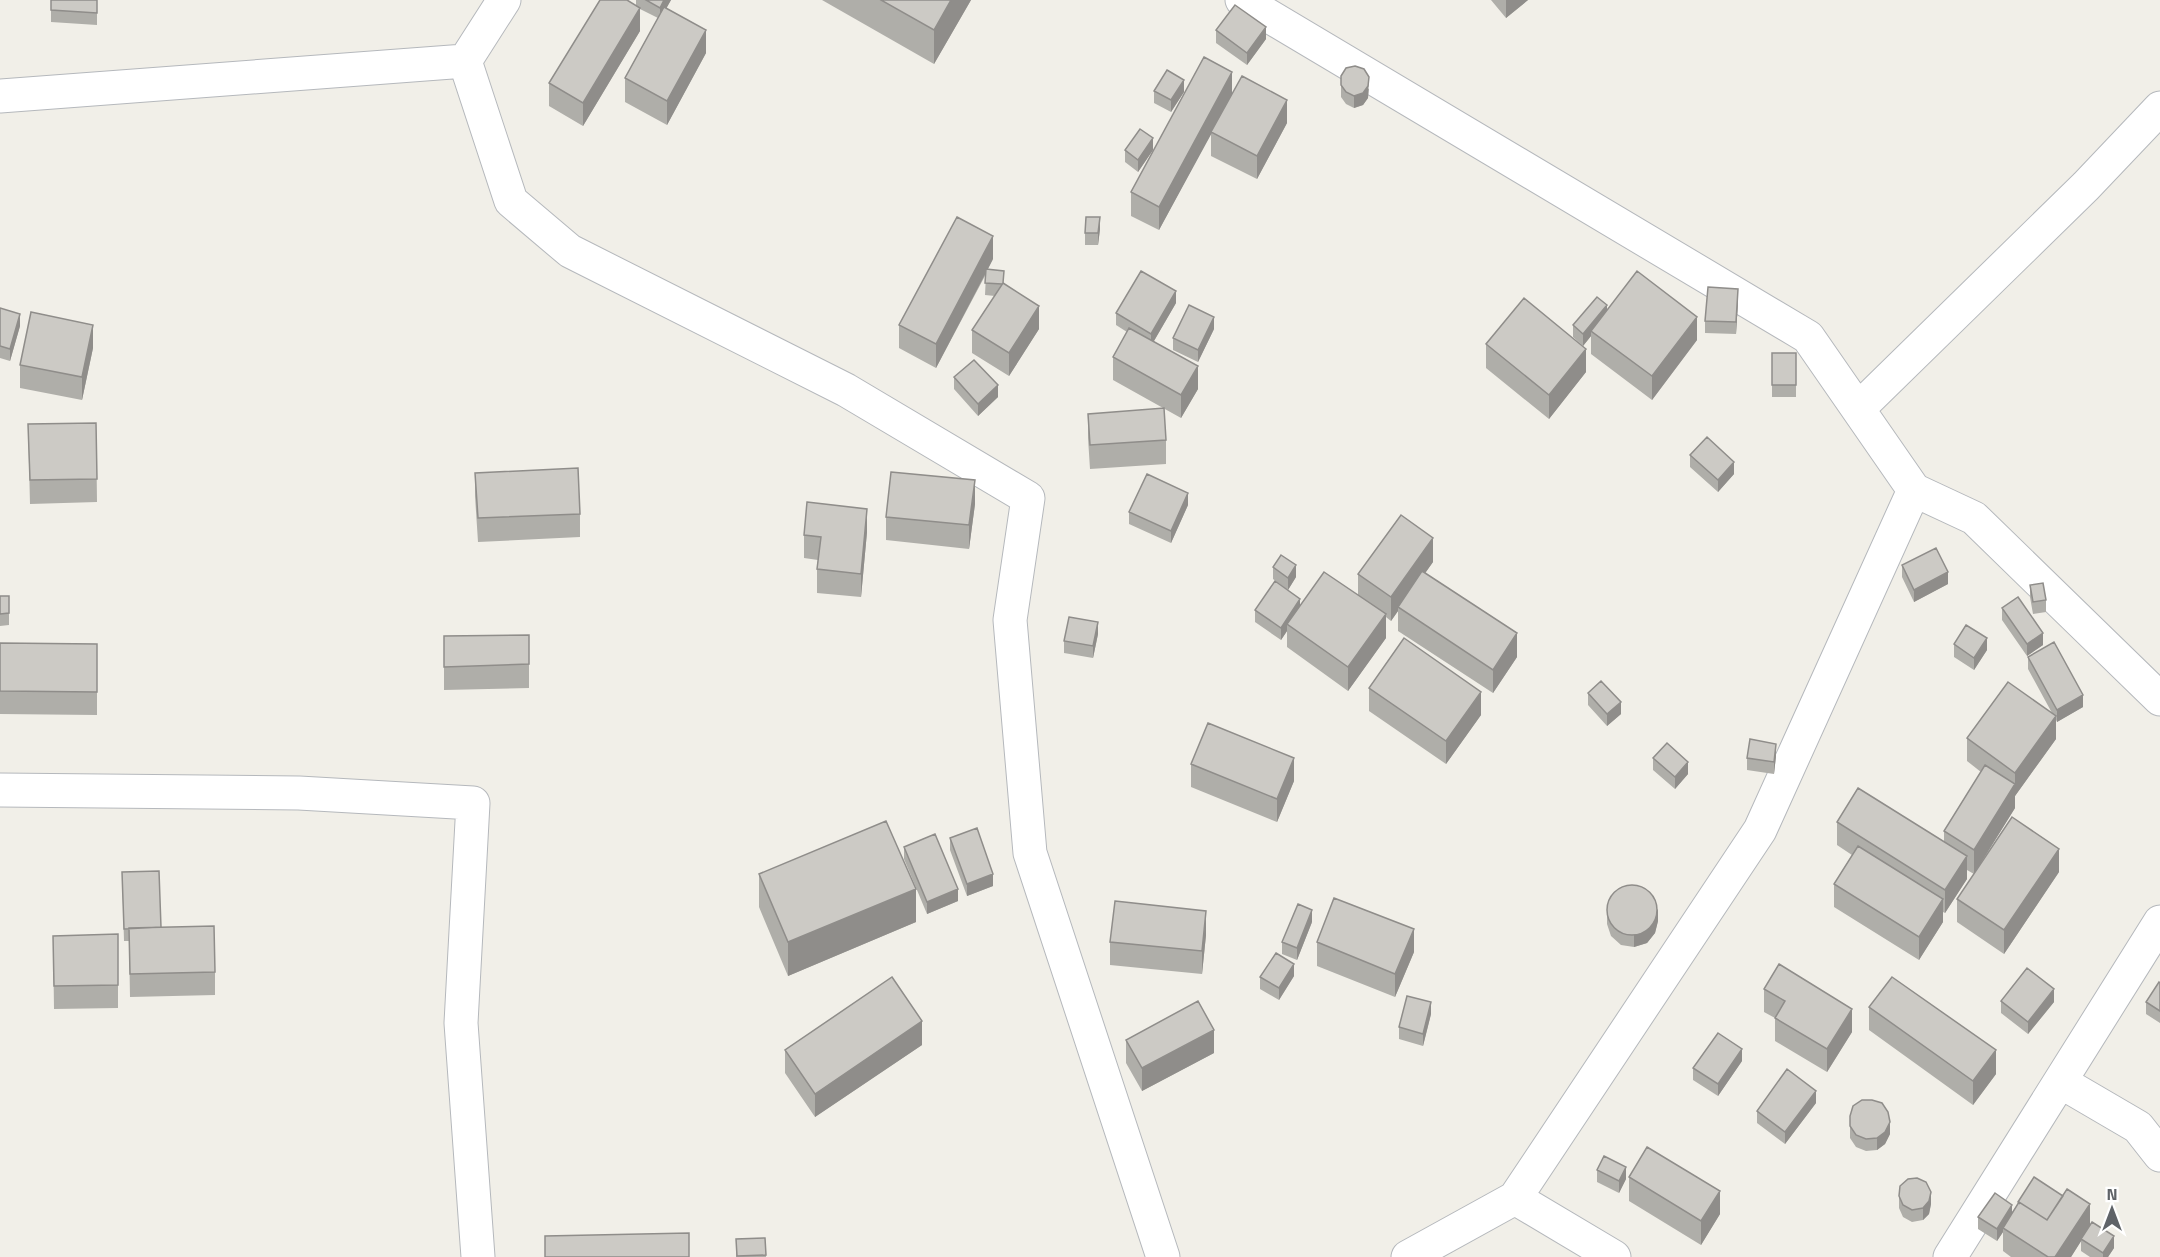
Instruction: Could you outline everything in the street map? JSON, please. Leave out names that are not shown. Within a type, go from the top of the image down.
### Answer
[{"type":"street","points":[[465,61],[504,0]]},
{"type":"street","points":[[1242,0],[1808,337],[1914,490],[1974,518],[2160,699]]},
{"type":"street","points":[[0,96],[465,61]]},
{"type":"street","points":[[465,61],[512,201],[570,251],[846,390],[1028,498],[1010,620],[1030,853],[1163,1257]]},
{"type":"street","points":[[1858,409],[2086,186],[2160,108]]},
{"type":"street","points":[[1408,1257],[1515,1198],[1760,830],[1914,490]]},
{"type":"street","points":[[0,790],[299,793],[473,803],[461,1023],[478,1257]]},
{"type":"street","points":[[1950,1257],[2160,922]]},
{"type":"street","points":[[2061,1082],[2138,1127],[2160,1155]]},
{"type":"street","points":[[1515,1198],[1614,1257]]},
{"type":"building","points":[[51,0],[97,0],[97,13],[51,10]]},
{"type":"building","points":[[600,0],[627,0],[640,8],[583,103],[549,83]]},
{"type":"building","points":[[646,0],[664,0],[660,8]]},
{"type":"building","points":[[881,0],[951,0],[934,30]]},
{"type":"building","points":[[1235,5],[1266,27],[1247,53],[1216,30]]},
{"type":"building","points":[[664,7],[706,30],[667,101],[625,78]]},
{"type":"building","points":[[1204,57],[1232,72],[1159,207],[1131,192]]},
{"type":"building","points":[[1355,66],[1364,69],[1369,77],[1368,86],[1363,93],[1354,96],[1346,92],[1341,85],[1341,76],[1346,68]]},
{"type":"building","points":[[1167,70],[1184,80],[1171,100],[1154,91]]},
{"type":"building","points":[[1242,76],[1287,100],[1257,156],[1211,132]]},
{"type":"building","points":[[1140,129],[1153,138],[1138,160],[1125,150]]},
{"type":"building","points":[[957,217],[993,236],[936,344],[899,325]]},
{"type":"building","points":[[1086,217],[1100,217],[1098,233],[1085,233]]},
{"type":"building","points":[[986,269],[1004,271],[1003,283],[985,283]]},
{"type":"building","points":[[1141,271],[1176,291],[1151,334],[1116,313]]},
{"type":"building","points":[[1637,271],[1697,317],[1652,376],[1591,331]]},
{"type":"building","points":[[1003,283],[1039,306],[1009,353],[972,330]]},
{"type":"building","points":[[1708,287],[1738,289],[1736,322],[1705,321]]},
{"type":"building","points":[[1597,297],[1607,305],[1583,334],[1573,325]]},
{"type":"building","points":[[1524,298],[1586,349],[1549,395],[1486,344]]},
{"type":"building","points":[[1189,305],[1214,317],[1198,350],[1173,338]]},
{"type":"building","points":[[0,308],[20,314],[10,349],[0,346]]},
{"type":"building","points":[[31,312],[93,325],[82,377],[20,365]]},
{"type":"building","points":[[1129,328],[1198,366],[1181,395],[1113,357]]},
{"type":"building","points":[[1772,353],[1796,353],[1796,385],[1772,385]]},
{"type":"building","points":[[974,360],[998,385],[978,404],[954,377]]},
{"type":"building","points":[[1164,408],[1166,440],[1090,445],[1088,414]]},
{"type":"building","points":[[96,423],[97,479],[30,480],[28,424]]},
{"type":"building","points":[[1707,437],[1734,462],[1718,480],[1690,455]]},
{"type":"building","points":[[578,468],[580,514],[478,518],[475,473]]},
{"type":"building","points":[[891,472],[975,480],[969,525],[886,517]]},
{"type":"building","points":[[1147,474],[1188,493],[1171,531],[1129,512]]},
{"type":"building","points":[[807,502],[867,509],[861,574],[817,569],[821,537],[804,535]]},
{"type":"building","points":[[1401,515],[1433,538],[1391,597],[1358,574]]},
{"type":"building","points":[[1936,548],[1948,572],[1914,590],[1902,565]]},
{"type":"building","points":[[1281,555],[1296,565],[1288,578],[1273,567]]},
{"type":"building","points":[[1422,571],[1517,633],[1493,670],[1398,607]]},
{"type":"building","points":[[1324,572],[1386,614],[1348,667],[1287,624]]},
{"type":"building","points":[[1275,581],[1300,599],[1281,628],[1255,610]]},
{"type":"building","points":[[2043,583],[2046,600],[2033,602],[2030,585]]},
{"type":"building","points":[[0,596],[9,596],[9,613],[0,614]]},
{"type":"building","points":[[2018,597],[2043,633],[2027,644],[2002,608]]},
{"type":"building","points":[[1069,617],[1098,622],[1093,646],[1064,641]]},
{"type":"building","points":[[1966,625],[1987,638],[1974,658],[1954,644]]},
{"type":"building","points":[[529,635],[529,664],[444,667],[444,636]]},
{"type":"building","points":[[1404,638],[1481,692],[1446,741],[1369,688]]},
{"type":"building","points":[[2054,642],[2083,695],[2057,710],[2028,657]]},
{"type":"building","points":[[0,643],[97,644],[97,692],[0,691]]},
{"type":"building","points":[[1601,681],[1621,702],[1607,714],[1588,693]]},
{"type":"building","points":[[2008,682],[2056,716],[2015,773],[1967,738]]},
{"type":"building","points":[[1208,723],[1294,758],[1277,799],[1191,764]]},
{"type":"building","points":[[1750,739],[1776,744],[1774,762],[1747,758]]},
{"type":"building","points":[[1667,743],[1688,762],[1675,777],[1653,758]]},
{"type":"building","points":[[1985,765],[2015,784],[1974,850],[1944,831]]},
{"type":"building","points":[[1858,788],[1967,856],[1945,890],[1837,822]]},
{"type":"building","points":[[2012,817],[2059,849],[2004,930],[1957,899]]},
{"type":"building","points":[[886,821],[916,889],[788,942],[759,874]]},
{"type":"building","points":[[977,828],[993,874],[967,884],[950,838]]},
{"type":"building","points":[[935,834],[958,889],[927,902],[904,847]]},
{"type":"building","points":[[1858,846],[1943,899],[1919,937],[1834,884]]},
{"type":"building","points":[[159,871],[161,927],[124,929],[122,872]]},
{"type":"building","points":[[1632,885],[1641,887],[1652,896],[1657,910],[1655,919],[1646,930],[1632,935],[1623,933],[1612,924],[1607,910],[1609,901],[1618,890]]},
{"type":"building","points":[[1334,898],[1414,929],[1395,974],[1317,942]]},
{"type":"building","points":[[1115,901],[1206,911],[1202,951],[1110,942]]},
{"type":"building","points":[[1298,904],[1312,910],[1297,948],[1282,942]]},
{"type":"building","points":[[214,926],[215,972],[130,974],[129,928]]},
{"type":"building","points":[[118,934],[118,985],[54,986],[53,936]]},
{"type":"building","points":[[1276,953],[1294,964],[1279,988],[1260,977]]},
{"type":"building","points":[[1779,964],[1852,1009],[1827,1049],[1775,1018],[1785,1001],[1764,989]]},
{"type":"building","points":[[2027,968],[2054,989],[2028,1022],[2001,1001]]},
{"type":"building","points":[[892,977],[922,1021],[815,1094],[785,1050]]},
{"type":"building","points":[[1892,977],[1996,1050],[1973,1081],[1869,1007]]},
{"type":"building","points":[[2160,983],[2160,1011],[2146,1002]]},
{"type":"building","points":[[1407,996],[1431,1002],[1423,1034],[1399,1027]]},
{"type":"building","points":[[1198,1001],[1214,1030],[1142,1068],[1126,1040]]},
{"type":"building","points":[[1718,1033],[1742,1049],[1718,1084],[1693,1068]]},
{"type":"building","points":[[1787,1069],[1816,1091],[1785,1132],[1757,1111]]},
{"type":"building","points":[[1862,1100],[1882,1103],[1888,1112],[1890,1122],[1885,1132],[1877,1138],[1866,1139],[1856,1135],[1850,1126],[1853,1106]]},
{"type":"building","points":[[1647,1147],[1720,1191],[1701,1221],[1629,1177]]},
{"type":"building","points":[[1604,1156],[1626,1167],[1619,1181],[1597,1170]]},
{"type":"building","points":[[2034,1177],[2063,1196],[2047,1220],[2018,1202]]},
{"type":"building","points":[[1917,1178],[1926,1182],[1931,1192],[1929,1201],[1923,1208],[1912,1210],[1903,1205],[1899,1196],[1900,1186],[1908,1179]]},
{"type":"building","points":[[2067,1189],[2090,1204],[2055,1257],[2048,1257],[2003,1228],[2019,1202],[2047,1220]]},
{"type":"building","points":[[1995,1193],[2012,1205],[1997,1229],[1978,1217]]},
{"type":"building","points":[[2092,1222],[2114,1236],[2103,1253],[2081,1239]]},
{"type":"building","points":[[689,1233],[689,1257],[545,1257],[545,1236]]},
{"type":"building","points":[[765,1238],[766,1255],[737,1256],[736,1239]]}]
